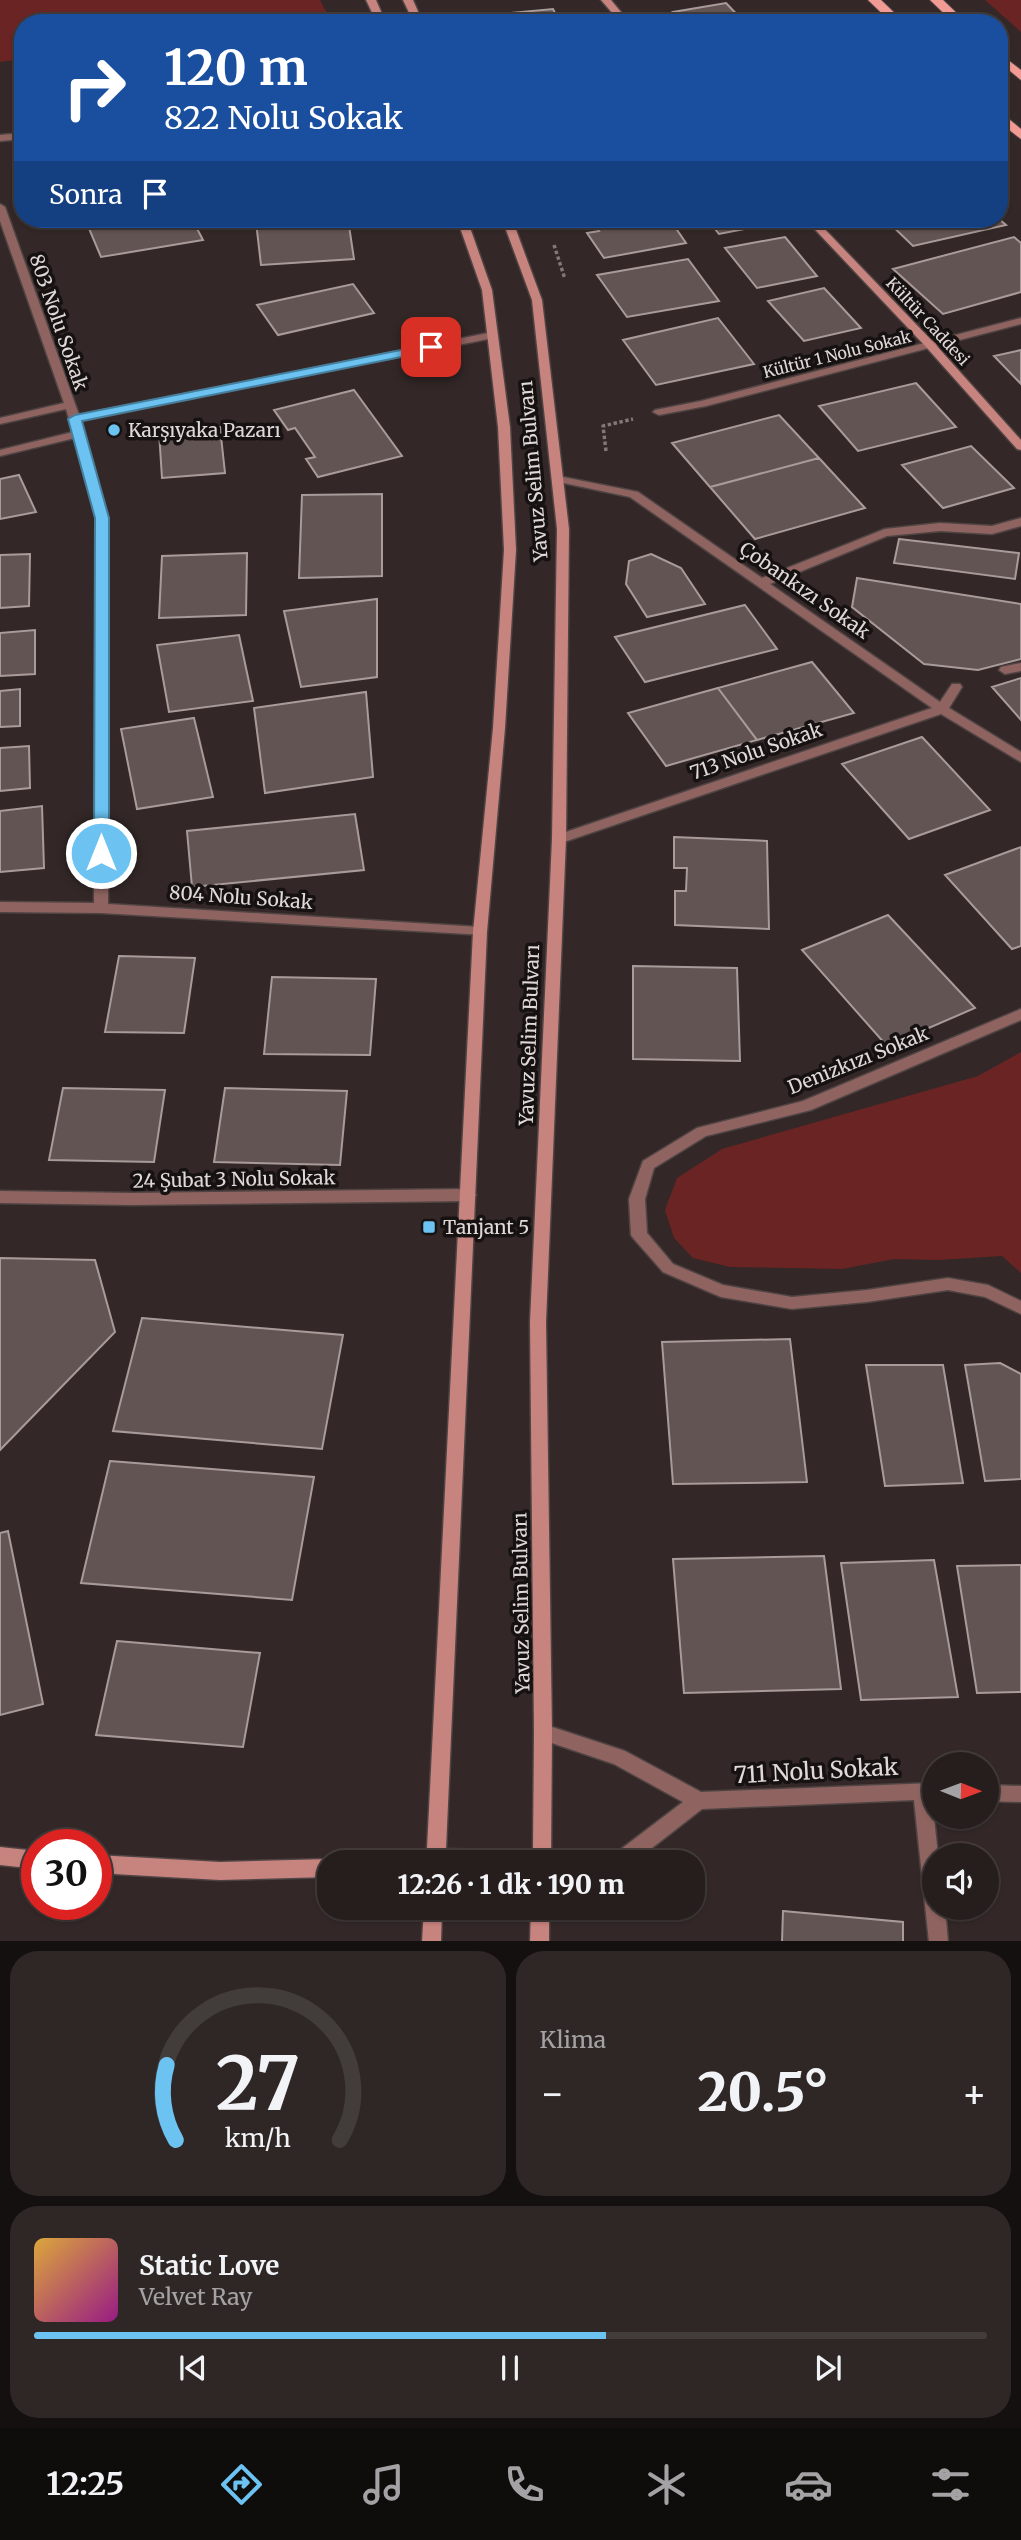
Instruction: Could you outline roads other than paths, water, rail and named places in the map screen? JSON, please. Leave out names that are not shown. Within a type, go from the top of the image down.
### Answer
[{"type":"main road","points":[[606,0],[618,14]]},
{"type":"main road","points":[[874,0],[889,14]]},
{"type":"main road","points":[[936,0],[951,14]]},
{"type":"main road","points":[[1008,64],[1021,76]]},
{"type":"main road","points":[[1008,123],[1021,135]]},
{"type":"main road","name":"Yavuz Selim Bulvarı","points":[[436,1850],[480,932],[499,728],[510,550],[504,427],[487,290],[465,228]]},
{"type":"main road","name":"Yavuz Selim Bulvarı","points":[[510,228],[537,300],[563,529],[559,839],[538,1322],[542,1850]]},
{"type":"main road","name":"Kültür Caddesi","points":[[819,228],[932,346],[1021,447]]},
{"type":"main road","points":[[0,1856],[21,1858]]},
{"type":"main road","points":[[112,1865],[220,1871],[317,1868]]},
{"type":"main road","points":[[431,1941],[432,1920]]},
{"type":"main road","points":[[539,1941],[540,1920]]},
{"type":"street","name":"803 Nolu Sokak","points":[[0,207],[75,419],[102,518],[101,908]]},
{"type":"street","name":"Kültür 1 Nolu Sokak","points":[[659,412],[702,404],[1021,321]]},
{"type":"street","points":[[75,419],[493,335]]},
{"type":"street","points":[[0,421],[70,405]]},
{"type":"street","points":[[0,453],[79,434]]},
{"type":"street","name":"Çobankızı Sokak","points":[[558,479],[634,494],[942,709],[1021,758]]},
{"type":"street","points":[[761,583],[885,533],[940,527],[992,530],[1021,522]]},
{"type":"street","points":[[1005,670],[1021,667]]},
{"type":"street","points":[[942,709],[956,687]]},
{"type":"street","name":"713 Nolu Sokak","points":[[559,839],[942,709]]},
{"type":"street","name":"804 Nolu Sokak","points":[[0,906],[101,908],[480,932]]},
{"type":"street","name":"Denizkızı Sokak","points":[[1021,1014],[806,1106],[702,1132],[648,1166],[637,1199],[639,1235],[668,1268],[721,1291],[792,1303],[867,1296],[948,1284],[988,1291],[1021,1308]]},
{"type":"street","name":"24 Şubat 3 Nolu Sokak","points":[[0,1197],[131,1199],[468,1195]]},
{"type":"street","points":[[543,1732],[619,1757],[699,1801],[635,1850]]},
{"type":"street","name":"711 Nolu Sokak","points":[[699,1801],[922,1791]]},
{"type":"street","points":[[999,1793],[1021,1794]]},
{"type":"street","points":[[931,1829],[939,1941]]},
{"type":"place","name":"Karşıyaka Pazarı","points":[[114,430]]},
{"type":"place","name":"Tanjant 5","points":[[429,1227]]}]
